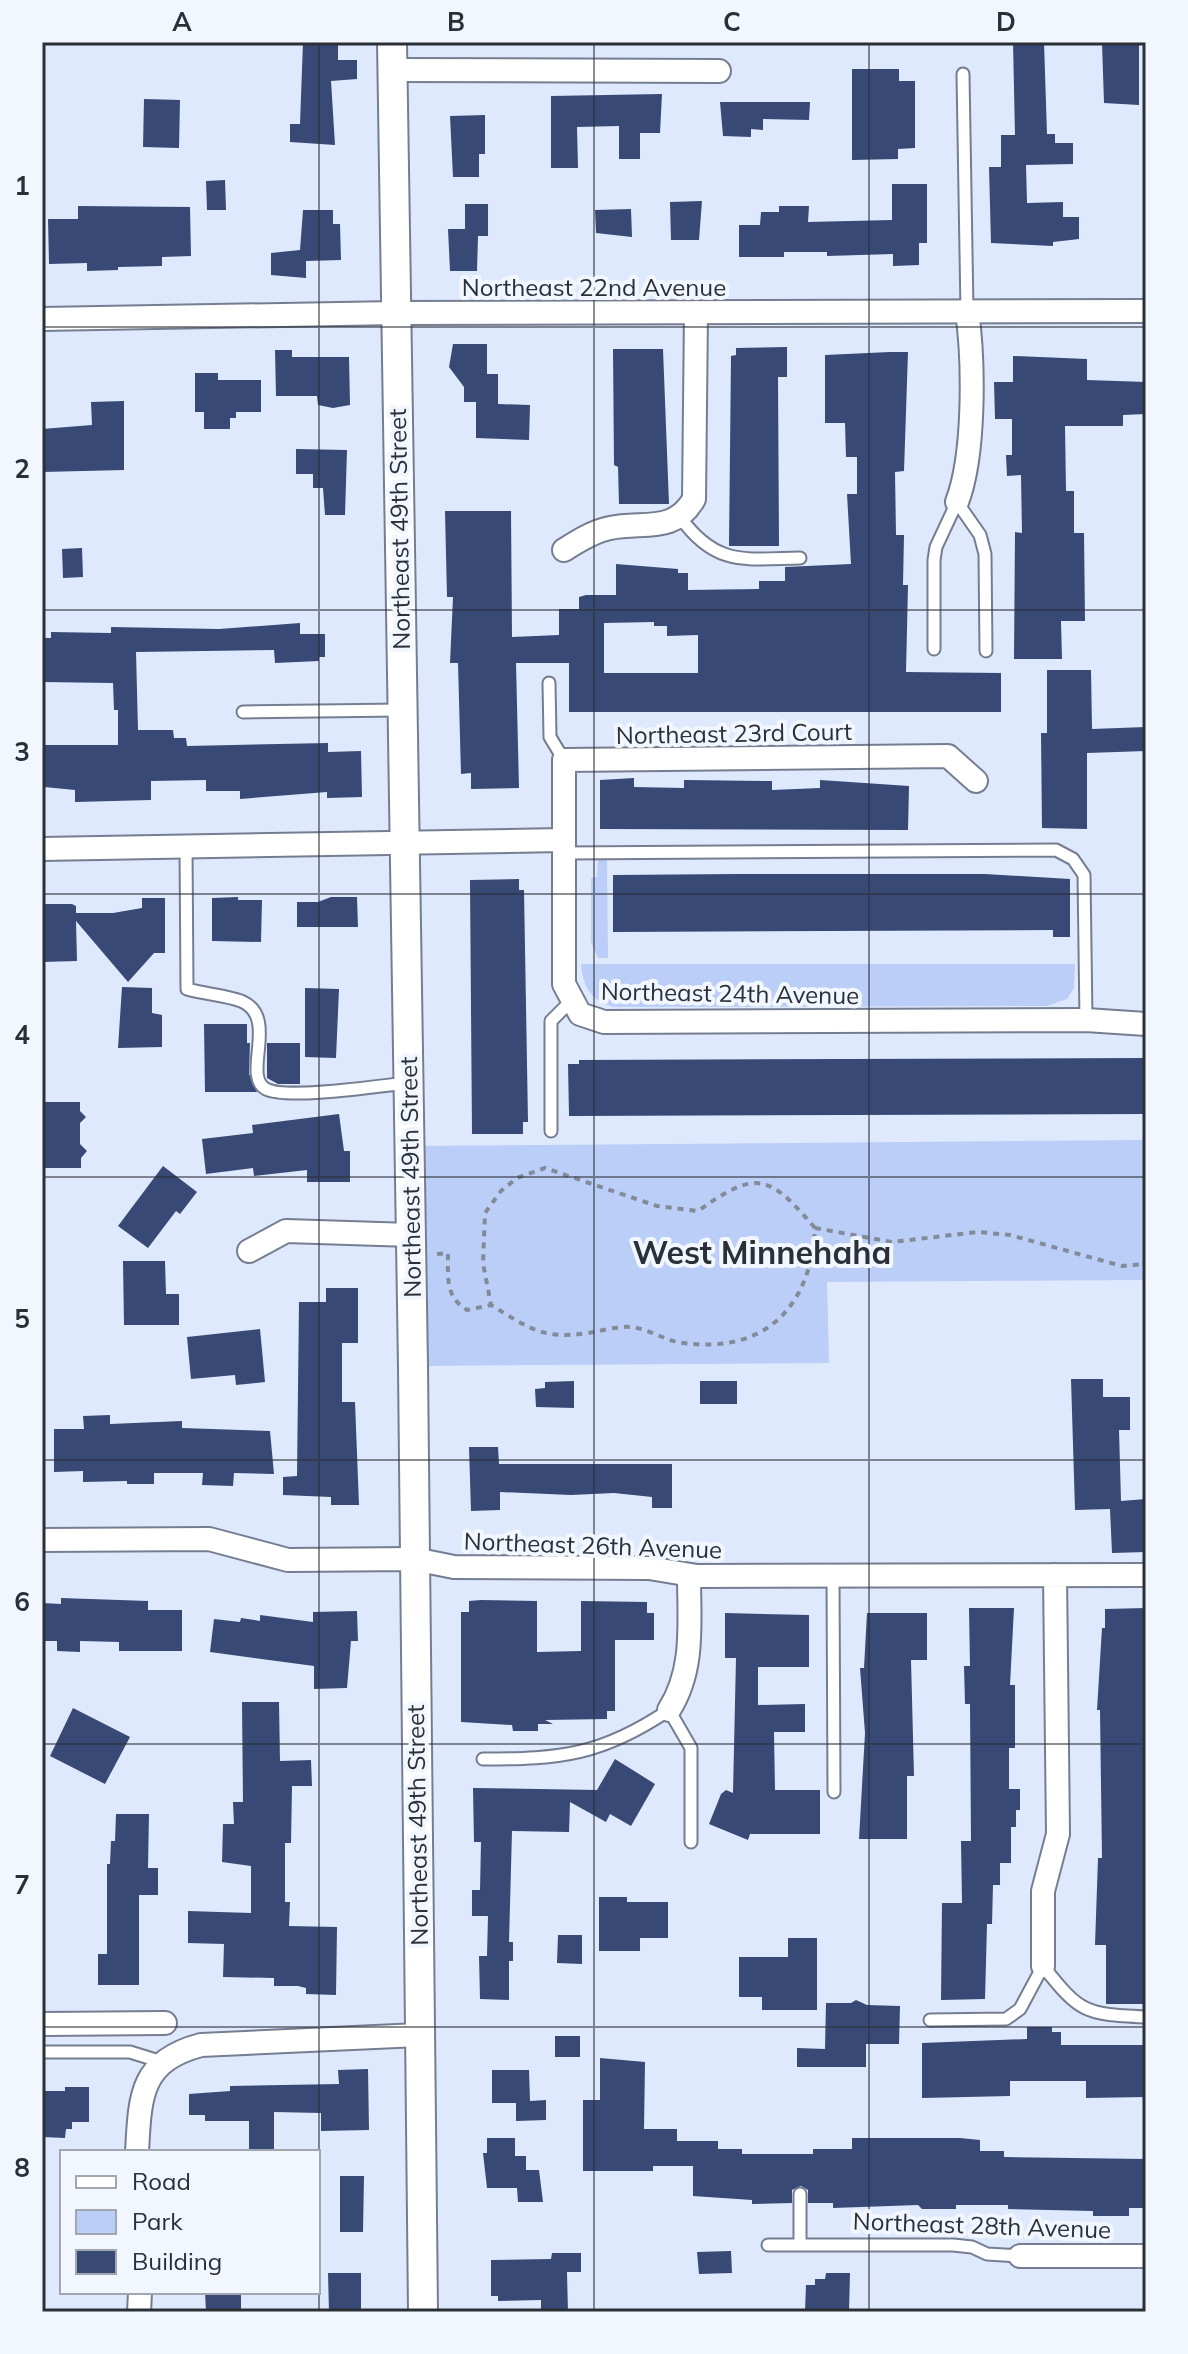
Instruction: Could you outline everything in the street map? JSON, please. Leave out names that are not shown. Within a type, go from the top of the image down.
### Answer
[{"type":"street","name":"Northeast 49th Street","points":[[392,42],[408,1083],[421,1244],[414,1559],[423,2312]]},
{"type":"street","points":[[393,70],[719,71]]},
{"type":"street","points":[[957,502],[968,459],[970,333],[967,311]]},
{"type":"street","name":"Northeast 22nd Avenue","points":[[42,319],[396,313],[1146,311]]},
{"type":"street","points":[[564,550],[610,528],[658,526],[680,517],[694,499],[696,312]]},
{"type":"street","name":"Northeast 23rd Court","points":[[564,760],[948,756],[976,781]]},
{"type":"street","points":[[42,849],[404,842],[563,846],[564,760]]},
{"type":"street","name":"Northeast 24th Avenue","points":[[563,846],[564,984],[580,1014],[604,1022],[1086,1020],[1146,1024]]},
{"type":"street","points":[[249,1251],[286,1231],[421,1244]]},
{"type":"street","name":"Northeast 26th Avenue","points":[[42,1540],[209,1539],[288,1560],[414,1559],[454,1567],[649,1568],[689,1575],[1146,1575]]},
{"type":"street","points":[[669,1710],[681,1691],[689,1662],[689,1575]]},
{"type":"street","points":[[1043,1966],[1043,1891],[1058,1834],[1055,1575]]},
{"type":"street","points":[[42,2024],[165,2023]]},
{"type":"street","points":[[137,2150],[145,2085],[159,2064],[178,2051],[201,2045],[419,2035]]},
{"type":"street","name":"Northeast 28th Avenue","points":[[1020,2256],[1146,2256]]},
{"type":"lane","points":[[963,74],[967,311]]},
{"type":"lane","points":[[934,649],[936,547],[957,502]]},
{"type":"lane","points":[[957,502],[980,535],[985,554],[986,651]]},
{"type":"lane","points":[[680,517],[693,536],[714,553],[731,559],[800,558]]},
{"type":"lane","points":[[549,683],[550,737],[564,760]]},
{"type":"lane","points":[[243,712],[402,710]]},
{"type":"lane","points":[[186,846],[187,989],[243,1002],[256,1012],[260,1030],[257,1075],[261,1086],[268,1091],[293,1093],[408,1083]]},
{"type":"lane","points":[[563,846],[1056,850],[1073,859],[1084,875],[1086,1020]]},
{"type":"lane","points":[[551,1131],[551,1021],[572,1000]]},
{"type":"lane","points":[[833,1575],[834,1792]]},
{"type":"lane","points":[[483,1759],[563,1758],[633,1734],[669,1710],[691,1748],[691,1842]]},
{"type":"lane","points":[[930,2020],[1006,2019],[1020,2009],[1043,1966],[1072,2002],[1095,2014],[1146,2017]]},
{"type":"lane","points":[[42,2052],[130,2052],[159,2064]]},
{"type":"lane","points":[[800,2194],[800,2245]]},
{"type":"lane","name":"Northeast 28th Avenue","points":[[768,2245],[953,2245],[972,2247],[987,2254],[1020,2256]]},
{"type":"path","points":[[491,1305],[483,1263],[485,1213],[501,1191],[517,1178],[545,1168],[657,1206],[698,1211],[731,1187],[751,1180],[770,1187],[796,1206],[815,1228],[892,1242],[978,1232],[1010,1235],[1108,1263],[1146,1264]]},
{"type":"path","points":[[421,1244],[448,1253],[448,1286],[454,1303],[467,1310],[491,1305],[538,1334],[561,1337],[631,1327],[679,1343],[707,1346],[741,1340],[772,1327],[794,1304],[813,1261],[815,1228]]},
{"type":"green space","points":[[598,859],[607,860],[608,958],[598,958],[591,942],[591,878],[597,877]]},
{"type":"green space","points":[[581,964],[1075,964],[1074,988],[1067,999],[1047,1006],[614,1007],[599,1001],[590,992]]},
{"type":"green space","points":[[1146,1140],[1146,1280],[827,1282],[829,1363],[421,1366],[418,1146]]},
{"type":"building","points":[[303,42],[338,42],[338,60],[357,60],[357,79],[331,81],[335,145],[290,142],[290,124],[300,124]]},
{"type":"building","points":[[1013,42],[1044,42],[1047,134],[1055,134],[1055,143],[1073,143],[1073,164],[1026,165],[1027,203],[1063,202],[1063,217],[1079,217],[1079,239],[1053,242],[1053,246],[991,243],[989,167],[1001,167],[1001,135],[1015,135]]},
{"type":"building","points":[[1102,42],[1139,42],[1139,105],[1104,103]]},
{"type":"building","points":[[852,69],[899,69],[899,81],[915,81],[915,148],[898,149],[898,159],[852,160]]},
{"type":"building","points":[[662,94],[660,133],[640,133],[640,159],[619,159],[619,126],[577,127],[578,168],[551,168],[551,96]]},
{"type":"building","points":[[144,99],[180,100],[179,148],[143,147]]},
{"type":"building","points":[[720,102],[810,102],[809,120],[763,119],[763,130],[751,129],[751,137],[723,136]]},
{"type":"building","points":[[485,115],[485,154],[479,154],[479,177],[453,177],[450,116]]},
{"type":"building","points":[[225,180],[226,210],[207,210],[206,181]]},
{"type":"building","points":[[892,184],[927,184],[927,243],[919,243],[919,265],[893,266],[893,254],[827,256],[827,252],[784,252],[784,257],[739,257],[739,225],[760,225],[761,212],[779,212],[779,206],[809,206],[808,222],[892,220]]},
{"type":"building","points":[[702,201],[699,240],[671,240],[670,202]]},
{"type":"building","points":[[465,204],[488,204],[488,236],[478,236],[477,271],[450,271],[448,229],[465,229]]},
{"type":"building","points":[[78,206],[190,207],[191,256],[162,257],[162,266],[118,267],[118,270],[87,271],[87,263],[49,264],[48,219],[78,219]]},
{"type":"building","points":[[631,209],[632,237],[596,233],[595,210]]},
{"type":"building","points":[[303,210],[333,210],[333,224],[340,224],[341,260],[306,261],[306,278],[271,275],[271,253],[300,250]]},
{"type":"building","points":[[453,344],[487,344],[487,374],[498,374],[498,404],[530,405],[529,440],[476,438],[476,402],[464,402],[464,387],[449,367]]},
{"type":"building","points":[[787,347],[787,377],[778,377],[779,546],[729,546],[731,356],[736,355],[736,348]]},
{"type":"building","points":[[613,349],[663,349],[669,504],[619,504],[618,467],[614,465]]},
{"type":"building","points":[[275,350],[292,350],[292,357],[349,357],[350,405],[333,408],[318,405],[317,396],[276,396]]},
{"type":"building","points":[[908,352],[904,471],[895,472],[896,535],[904,535],[903,585],[908,585],[906,672],[1001,673],[1001,712],[569,712],[569,663],[516,663],[519,788],[471,789],[471,773],[461,774],[458,663],[450,663],[453,597],[447,597],[445,511],[511,511],[512,637],[559,635],[559,609],[579,609],[579,597],[586,595],[616,595],[616,564],[678,569],[678,573],[688,573],[688,590],[759,589],[759,581],[785,581],[785,567],[851,564],[847,494],[857,494],[857,457],[846,457],[845,423],[825,423],[825,355]],"holes":[[[654,622],[654,626],[667,626],[667,636],[698,635],[698,673],[604,673],[604,623]]]},
{"type":"building","points":[[1013,356],[1087,359],[1087,380],[1146,382],[1146,414],[1123,415],[1123,426],[1065,426],[1066,491],[1074,491],[1074,533],[1084,533],[1085,621],[1061,621],[1062,659],[1014,659],[1015,532],[1022,533],[1021,475],[1007,476],[1006,455],[1012,455],[1012,419],[995,419],[994,382],[1013,382]]},
{"type":"building","points":[[195,373],[218,373],[218,380],[261,380],[261,412],[236,412],[236,418],[230,418],[230,429],[204,429],[204,412],[195,412]]},
{"type":"building","points":[[124,401],[124,470],[42,472],[42,429],[92,425],[91,402]]},
{"type":"building","points":[[296,449],[347,450],[345,515],[325,515],[323,488],[313,488],[313,474],[296,474]]},
{"type":"building","points":[[82,548],[83,577],[63,578],[62,549]]},
{"type":"building","points":[[300,623],[300,634],[325,634],[325,657],[319,657],[319,661],[275,663],[274,650],[136,652],[138,730],[173,730],[174,738],[186,738],[187,746],[328,743],[328,752],[361,751],[362,797],[327,798],[327,792],[240,799],[240,791],[206,791],[206,780],[151,781],[151,800],[75,802],[75,790],[44,787],[44,745],[118,745],[118,710],[114,710],[113,683],[42,682],[42,638],[51,638],[51,632],[111,633],[111,627],[219,629]]},
{"type":"building","points":[[1047,670],[1091,670],[1092,729],[1146,727],[1146,751],[1087,753],[1087,829],[1042,828],[1041,733],[1047,733]]},
{"type":"building","points":[[634,778],[634,787],[684,788],[684,780],[772,781],[772,790],[820,788],[820,780],[909,786],[908,830],[600,829],[600,780]]},
{"type":"building","points":[[985,874],[1070,879],[1070,937],[1053,937],[1053,930],[613,932],[613,875]]},
{"type":"building","points":[[519,879],[519,890],[524,890],[528,1122],[523,1122],[523,1134],[472,1134],[470,880]]},
{"type":"building","points":[[238,897],[238,900],[262,900],[261,942],[212,941],[212,898]]},
{"type":"building","points":[[331,897],[357,897],[358,927],[297,927],[297,902],[318,902]]},
{"type":"building","points":[[142,898],[165,898],[165,953],[154,953],[128,982],[76,921],[77,961],[42,962],[42,904],[72,904],[76,906],[76,913],[113,913],[142,908]]},
{"type":"building","points":[[122,987],[152,988],[152,1013],[162,1015],[162,1047],[118,1048]]},
{"type":"building","points":[[305,988],[339,989],[336,1058],[305,1057]]},
{"type":"building","points":[[204,1024],[247,1024],[249,1074],[257,1092],[205,1092]]},
{"type":"building","points":[[267,1043],[300,1043],[300,1084],[278,1084],[267,1078]]},
{"type":"building","points":[[1146,1058],[1146,1114],[569,1116],[568,1064],[579,1064],[579,1060]]},
{"type":"building","points":[[42,1102],[80,1102],[80,1111],[86,1117],[80,1123],[80,1144],[87,1151],[81,1158],[81,1168],[42,1168]]},
{"type":"building","points":[[339,1114],[344,1151],[350,1151],[350,1182],[307,1182],[307,1170],[254,1176],[253,1168],[206,1174],[202,1139],[253,1133],[252,1125]]},
{"type":"building","points":[[163,1166],[197,1192],[180,1214],[176,1211],[148,1248],[118,1226]]},
{"type":"building","points":[[123,1261],[165,1261],[166,1294],[179,1294],[179,1325],[124,1325]]},
{"type":"building","points":[[326,1288],[358,1288],[358,1343],[342,1343],[342,1402],[355,1402],[359,1505],[331,1505],[331,1497],[283,1495],[283,1477],[297,1476],[299,1302],[326,1302]]},
{"type":"building","points":[[260,1329],[265,1382],[236,1385],[235,1375],[191,1379],[187,1337]]},
{"type":"building","points":[[1071,1379],[1103,1379],[1103,1397],[1130,1397],[1130,1430],[1119,1430],[1121,1501],[1146,1499],[1146,1552],[1112,1553],[1110,1509],[1075,1510]]},
{"type":"building","points":[[574,1381],[574,1408],[536,1407],[535,1389],[545,1388],[545,1382]]},
{"type":"building","points":[[700,1381],[737,1381],[737,1404],[700,1404]]},
{"type":"building","points":[[110,1415],[110,1424],[182,1421],[182,1428],[270,1431],[274,1474],[234,1473],[233,1486],[202,1485],[203,1473],[154,1473],[154,1484],[127,1484],[127,1481],[83,1482],[83,1471],[54,1472],[54,1429],[84,1429],[83,1416]]},
{"type":"building","points":[[469,1447],[498,1447],[499,1464],[672,1464],[672,1508],[652,1508],[652,1497],[614,1493],[500,1492],[500,1510],[471,1511]]},
{"type":"building","points":[[61,1598],[148,1601],[148,1610],[182,1610],[182,1651],[119,1651],[119,1642],[80,1641],[80,1652],[57,1651],[57,1641],[42,1641],[42,1603],[61,1604]]},
{"type":"building","points":[[469,1601],[537,1601],[537,1652],[581,1651],[581,1601],[647,1602],[647,1613],[654,1613],[654,1640],[615,1640],[615,1711],[607,1711],[607,1719],[545,1720],[553,1724],[538,1724],[538,1731],[513,1731],[512,1725],[461,1722],[461,1612],[469,1612]]},
{"type":"building","points":[[969,1608],[1014,1608],[1010,1685],[1015,1685],[1015,1748],[1009,1748],[1009,1789],[1020,1789],[1020,1810],[1016,1810],[1016,1827],[1011,1827],[1011,1863],[1000,1863],[1000,1885],[993,1885],[992,1924],[987,1924],[985,1999],[941,2000],[942,1903],[962,1903],[961,1841],[971,1841],[970,1704],[965,1704],[964,1666],[970,1666]]},
{"type":"building","points":[[1146,1608],[1146,2004],[1106,2004],[1106,1945],[1095,1945],[1098,1858],[1102,1858],[1100,1710],[1097,1710],[1102,1628],[1105,1628],[1105,1609]]},
{"type":"building","points":[[357,1611],[358,1641],[351,1641],[347,1688],[314,1689],[314,1666],[210,1652],[214,1619],[260,1621],[260,1615],[313,1622],[313,1612]]},
{"type":"building","points":[[725,1613],[809,1615],[809,1667],[758,1667],[758,1705],[805,1704],[805,1732],[774,1732],[775,1790],[820,1790],[820,1834],[750,1834],[748,1840],[709,1824],[721,1794],[726,1790],[733,1793],[736,1658],[725,1658]]},
{"type":"building","points":[[867,1613],[927,1613],[927,1660],[911,1660],[914,1776],[907,1776],[907,1839],[859,1839],[865,1733],[860,1668],[864,1668]]},
{"type":"building","points":[[242,1702],[279,1702],[280,1761],[311,1760],[312,1786],[292,1786],[291,1843],[285,1843],[285,1902],[290,1902],[289,1926],[337,1927],[336,1995],[306,1994],[306,1988],[298,1986],[274,1986],[274,1978],[223,1977],[224,1944],[188,1943],[188,1911],[251,1913],[251,1866],[222,1862],[223,1824],[234,1824],[233,1802],[243,1802]]},
{"type":"building","points":[[73,1708],[130,1737],[105,1784],[50,1756]]},
{"type":"building","points":[[615,1759],[655,1784],[631,1826],[610,1814],[606,1822],[570,1802],[569,1832],[512,1831],[509,1942],[513,1942],[513,1961],[509,1961],[509,2000],[480,1999],[479,1956],[487,1956],[488,1916],[472,1916],[472,1890],[480,1890],[481,1842],[474,1842],[473,1788],[597,1790]]},
{"type":"building","points":[[116,1814],[149,1814],[148,1868],[158,1868],[158,1895],[139,1895],[139,1985],[98,1985],[98,1954],[107,1954],[107,1864],[110,1864],[111,1841],[115,1841]]},
{"type":"building","points":[[599,1897],[627,1897],[627,1902],[668,1902],[668,1938],[640,1938],[640,1951],[599,1951]]},
{"type":"building","points":[[558,1935],[582,1935],[582,1964],[557,1963]]},
{"type":"building","points":[[788,1938],[817,1938],[817,2010],[762,2010],[762,1997],[739,1997],[739,1957],[788,1957]]},
{"type":"building","points":[[856,2000],[867,2005],[900,2006],[899,2044],[866,2044],[866,2067],[797,2067],[797,2048],[825,2049],[826,2003],[851,2003]]},
{"type":"building","points":[[1027,2027],[1052,2027],[1052,2032],[1061,2032],[1061,2045],[1146,2045],[1146,2097],[1086,2098],[1086,2081],[1010,2081],[1010,2096],[922,2098],[922,2043],[1027,2039]]},
{"type":"building","points":[[555,2036],[580,2036],[580,2057],[555,2057]]},
{"type":"building","points":[[600,2058],[645,2062],[644,2129],[677,2129],[677,2141],[718,2141],[718,2149],[742,2149],[742,2154],[813,2154],[813,2149],[852,2149],[852,2138],[960,2138],[980,2140],[980,2151],[1004,2151],[1004,2157],[1146,2159],[1146,2208],[1129,2208],[1129,2216],[1093,2216],[1093,2211],[1008,2209],[1008,2205],[956,2205],[956,2209],[922,2209],[918,2205],[833,2208],[833,2203],[808,2203],[808,2190],[801,2186],[792,2190],[792,2203],[752,2204],[752,2200],[693,2196],[693,2166],[653,2166],[653,2171],[583,2171],[583,2100],[600,2100]]},
{"type":"building","points":[[368,2069],[369,2130],[321,2131],[321,2113],[274,2112],[274,2150],[249,2150],[249,2121],[205,2121],[205,2115],[189,2115],[189,2094],[230,2091],[230,2086],[339,2084],[338,2070]]},
{"type":"building","points":[[492,2070],[529,2070],[530,2101],[546,2100],[546,2120],[516,2121],[516,2103],[492,2103]]},
{"type":"building","points":[[65,2087],[89,2087],[89,2122],[72,2122],[72,2129],[66,2129],[65,2138],[42,2137],[45,2091],[65,2091]]},
{"type":"building","points":[[487,2138],[515,2138],[515,2156],[526,2156],[526,2170],[539,2170],[543,2202],[518,2202],[517,2188],[487,2188],[483,2153],[487,2153]]},
{"type":"building","points":[[340,2176],[364,2176],[363,2232],[340,2232]]},
{"type":"building","points":[[731,2251],[732,2273],[699,2274],[697,2252]]},
{"type":"building","points":[[552,2253],[581,2253],[581,2272],[567,2272],[568,2312],[541,2312],[541,2300],[498,2301],[498,2296],[491,2296],[491,2260],[551,2259]]},
{"type":"building","points":[[328,2273],[361,2273],[361,2312],[329,2312]]},
{"type":"building","points":[[826,2273],[850,2273],[849,2312],[805,2312],[806,2285],[815,2285],[815,2279],[825,2279]]},
{"type":"building","points":[[205,2294],[241,2294],[241,2312],[206,2312]]},
{"type":"district","name":"West Minnehaha","points":[[762,1252]]}]
